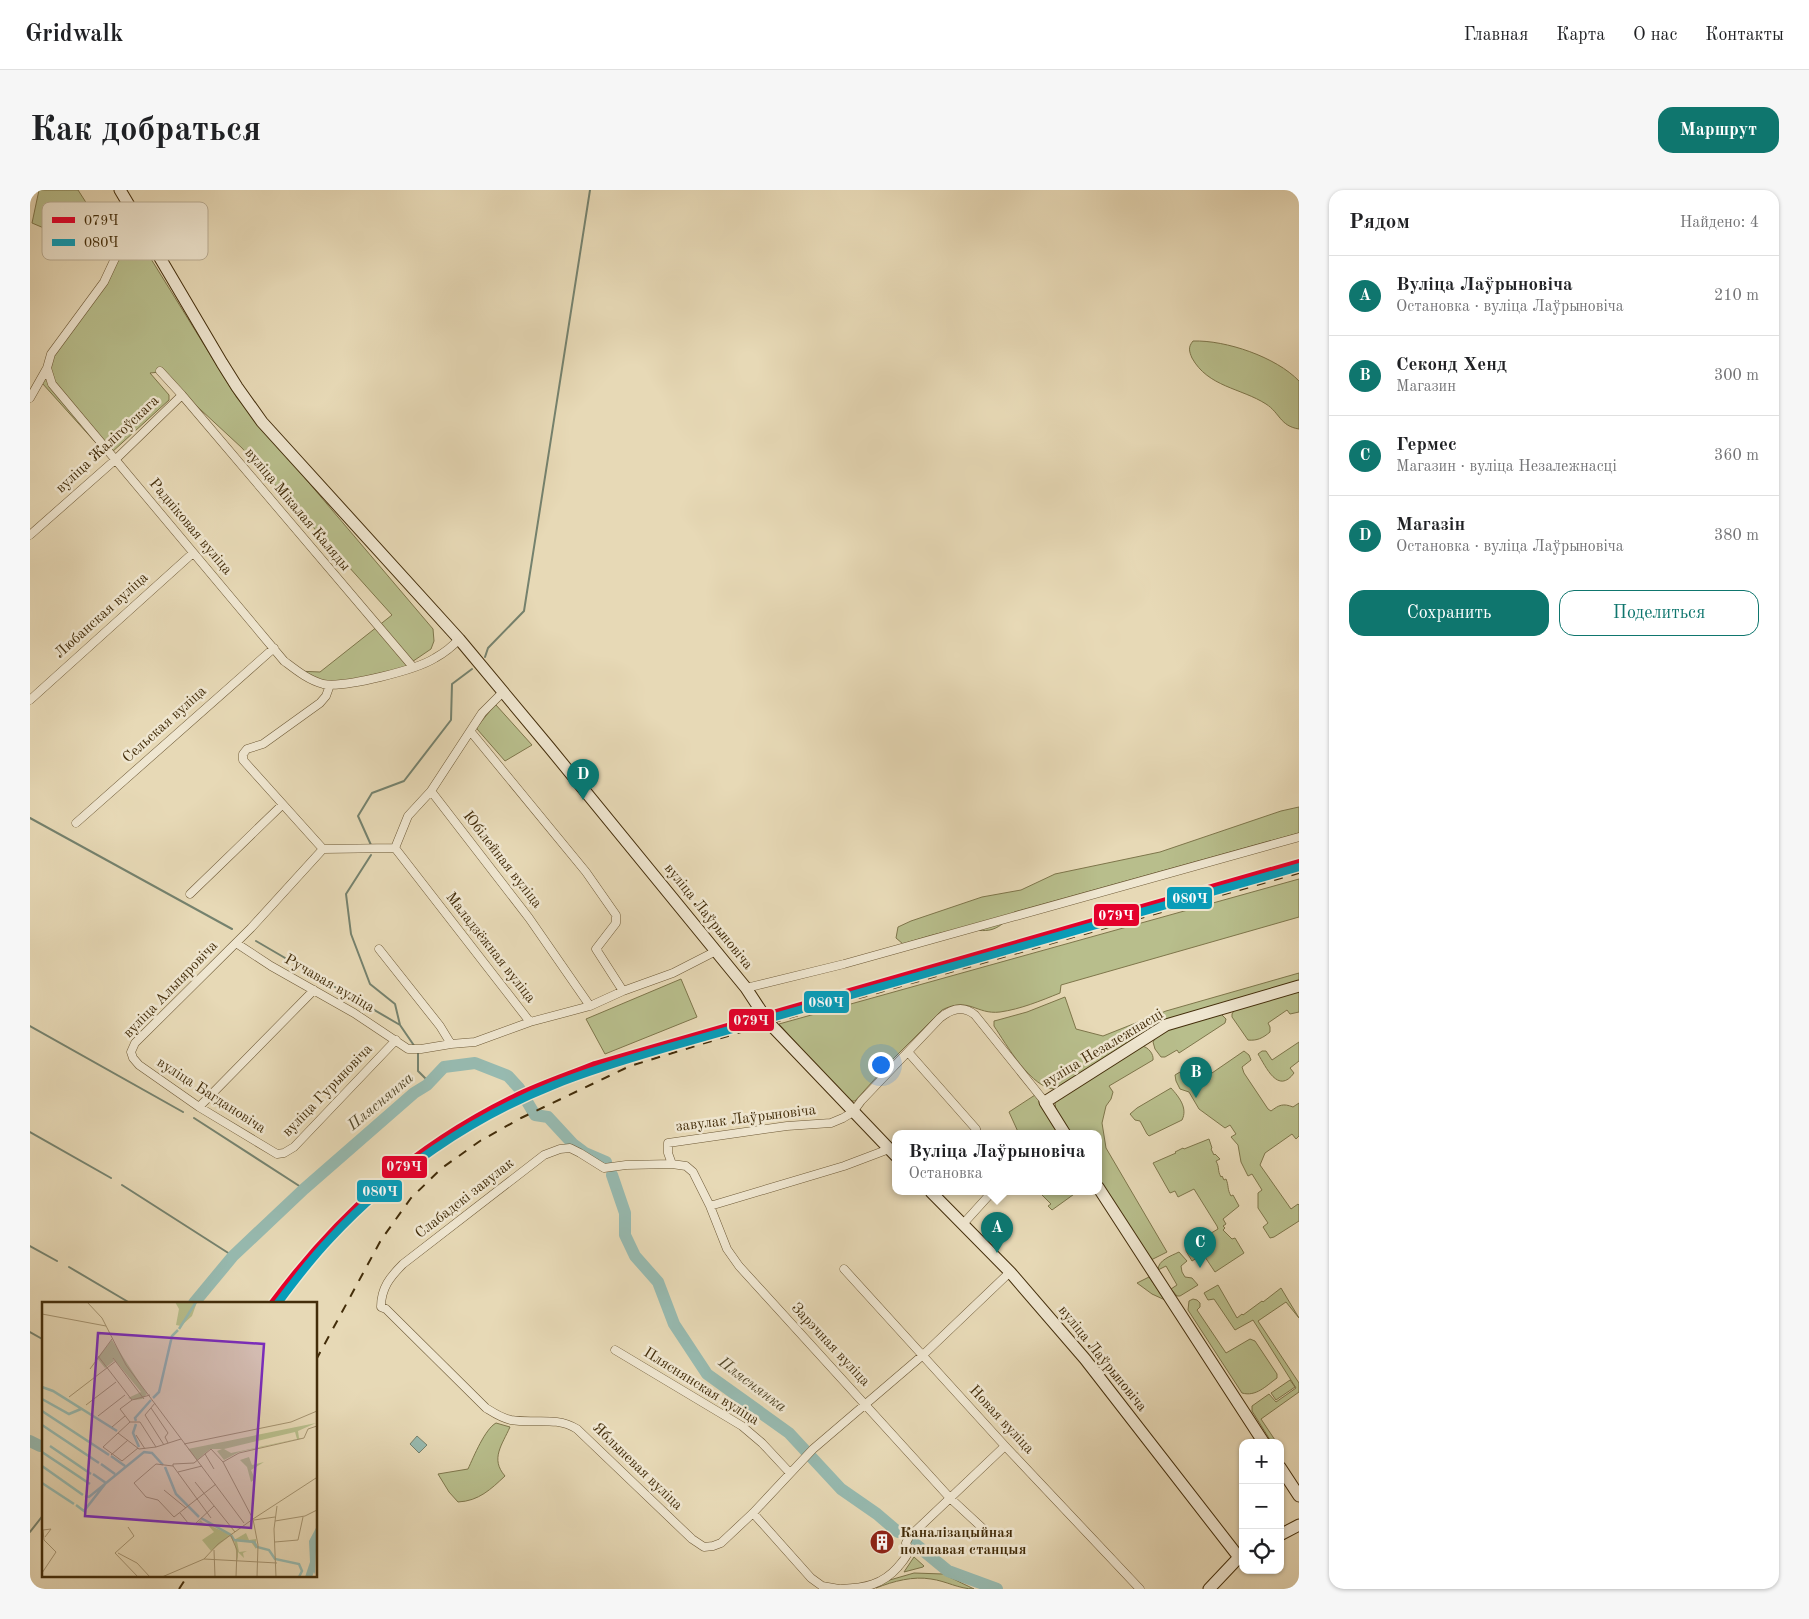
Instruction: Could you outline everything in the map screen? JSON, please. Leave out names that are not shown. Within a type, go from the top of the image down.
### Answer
[{"type":"main road","name":"вуліца Лаўрыновіча","points":[[120,190],[127,202]]},
{"type":"main road","name":"вуліца Лаўрыновіча","points":[[162,260],[222,363],[262,422],[459,639],[746,988],[769,1023],[892,1152]]},
{"type":"main road","name":"вуліца Незалежнасці","points":[[1062,1130],[1045,1102],[1166,1025],[1299,986]]},
{"type":"main road","points":[[1102,1193],[1261,1439]]},
{"type":"main road","name":"вуліца Лаўрыновіча","points":[[934,1195],[1010,1272],[1085,1359],[1239,1553]]},
{"type":"main road","points":[[1284,1473],[1299,1496]]},
{"type":"main road","points":[[1284,1532],[1299,1525]]},
{"type":"main road","points":[[1208,1589],[1239,1555]]},
{"type":"street","points":[[30,398],[48,368],[52,354],[108,274],[115,260]]},
{"type":"street","name":"Радніковая вуліца","points":[[48,368],[52,384],[284,661],[301,674],[316,682],[330,685]]},
{"type":"street","name":"вуліца Мікалая Каляды","points":[[160,372],[182,395],[413,667]]},
{"type":"street","name":"вуліца Жалігоўскага","points":[[30,535],[115,460],[182,395]]},
{"type":"street","name":"Любанская вуліца","points":[[30,700],[193,553]]},
{"type":"street","points":[[459,639],[452,647],[434,659],[413,667],[354,683],[330,685],[326,696],[320,703],[263,744],[247,749],[243,754],[245,764],[323,849],[395,848],[408,816],[431,791],[482,713],[503,692]]},
{"type":"street","name":"Сельская вуліца","points":[[76,823],[274,648]]},
{"type":"street","points":[[471,732],[586,872],[616,915],[616,923],[596,949],[623,991]]},
{"type":"street","name":"Юбілейная вуліца","points":[[431,791],[529,918],[590,1006]]},
{"type":"street","points":[[190,894],[282,805]]},
{"type":"street","points":[[746,988],[844,964],[1299,837]]},
{"type":"street","name":"Маладзёжная вуліца","points":[[395,848],[530,1022],[475,1042],[420,1049],[408,1048]]},
{"type":"street","name":"вуліца Альпяровіча","points":[[133,1058],[131,1052],[135,1043],[252,928],[323,849]]},
{"type":"street","name":"Ручавая вуліца","points":[[236,943],[271,966],[354,1013],[408,1048]]},
{"type":"street","points":[[378,949],[440,1026],[451,1044]]},
{"type":"street","points":[[530,1022],[590,1006],[623,991],[673,973],[716,952]]},
{"type":"street","points":[[199,1107],[314,990]]},
{"type":"street","points":[[853,1112],[946,1014],[958,1009],[967,1009],[979,1019],[1045,1102]]},
{"type":"street","name":"вуліца Гурыновіча","points":[[277,1154],[284,1153],[294,1147],[396,1040]]},
{"type":"street","points":[[908,1052],[976,1130]]},
{"type":"street","name":"вуліца Багдановіча","points":[[133,1058],[139,1065],[199,1107],[277,1154]]},
{"type":"street","name":"завулак Лаўрыновіча","points":[[672,1164],[668,1153],[668,1143],[787,1126],[831,1123],[853,1112]]},
{"type":"street","name":"Слабадскі завулак","points":[[382,1296],[387,1282],[403,1264],[538,1159],[560,1149],[570,1148],[604,1168],[626,1165],[672,1164]]},
{"type":"street","points":[[710,1206],[892,1152]]},
{"type":"street","name":"Зарэчная вуліца","points":[[672,1164],[686,1166],[693,1172],[710,1206],[726,1249],[732,1258],[950,1498],[990,1535]]},
{"type":"street","points":[[963,1224],[989,1195]]},
{"type":"street","name":"Новая вуліца","points":[[844,1269],[1005,1446],[1140,1589]]},
{"type":"street","name":"Яблыневая вуліца","points":[[382,1296],[381,1307],[386,1309],[486,1408],[500,1417],[509,1420],[551,1421],[574,1427],[700,1545],[708,1547],[721,1543],[813,1449],[923,1355],[1010,1272]]},
{"type":"street","name":"Пляснянская вуліца","points":[[615,1350],[742,1426],[762,1443],[790,1473]]},
{"type":"street","points":[[752,1513],[811,1578],[822,1586],[840,1589],[870,1586],[890,1576],[907,1556],[909,1550],[906,1543],[910,1537],[1005,1446]]},
{"type":"green space","points":[[39,190],[78,190],[86,202],[42,202],[42,227],[32,223]]},
{"type":"green space","points":[[116,260],[152,260],[237,398],[433,629],[434,641],[431,649],[403,668],[332,684],[296,671],[320,672],[392,615],[242,448],[160,372],[150,373],[169,395],[169,400],[111,453],[105,453],[42,383],[41,373]]},
{"type":"green space","points":[[1193,341],[1220,343],[1235,347],[1277,364],[1289,372],[1299,381],[1299,429],[1284,422],[1266,404],[1207,375],[1199,368],[1191,356],[1190,347]]},
{"type":"green space","points":[[496,705],[532,745],[505,761],[477,729]]},
{"type":"green space","points":[[1299,807],[1299,833],[1014,912],[1006,921],[992,929],[946,932],[903,944],[896,938],[898,927],[982,897],[1021,890],[1055,874],[1160,852],[1281,811]]},
{"type":"green space","points":[[1299,879],[1299,917],[1061,985],[1060,993],[1015,1009],[992,1012],[959,1005],[942,1010],[890,1062],[855,1101],[845,1097],[779,1024]]},
{"type":"green space","points":[[1299,973],[1299,982],[1164,1022],[1056,1089],[1038,1082],[1020,1065],[994,1026],[994,1021],[1027,1012],[1065,997],[1076,1029],[1103,1036],[1166,1011]]},
{"type":"green space","points":[[681,979],[697,1017],[605,1054],[586,1019]]},
{"type":"green space","points":[[1299,990],[1299,1012],[1290,1014],[1287,1010],[1268,1023],[1270,1032],[1260,1039],[1248,1040],[1232,1017],[1235,1009]]},
{"type":"green space","points":[[1220,1013],[1226,1019],[1225,1023],[1179,1053],[1177,1050],[1165,1057],[1161,1057],[1155,1049],[1153,1042],[1157,1036],[1173,1027]]},
{"type":"green space","points":[[1299,1042],[1299,1061],[1290,1068],[1294,1073],[1283,1081],[1273,1077],[1258,1054],[1266,1051],[1272,1060]]},
{"type":"green space","points":[[1142,1046],[1153,1055],[1153,1060],[1109,1086],[1113,1092],[1106,1106],[1102,1123],[1106,1148],[1167,1252],[1151,1260],[1102,1183],[1102,1130],[1068,1130],[1056,1112],[1055,1102]]},
{"type":"green space","points":[[1244,1051],[1251,1060],[1242,1067],[1244,1073],[1268,1109],[1271,1111],[1284,1105],[1293,1107],[1299,1103],[1299,1136],[1296,1139],[1292,1134],[1265,1153],[1260,1165],[1291,1209],[1299,1205],[1299,1221],[1270,1238],[1263,1227],[1268,1223],[1258,1208],[1258,1193],[1262,1190],[1252,1174],[1248,1176],[1241,1162],[1238,1145],[1231,1137],[1236,1134],[1230,1125],[1225,1128],[1199,1109],[1189,1092],[1180,1089],[1175,1075],[1180,1072],[1186,1081],[1207,1066],[1212,1073]]},
{"type":"green space","points":[[1171,1088],[1180,1099],[1184,1116],[1182,1120],[1149,1136],[1140,1121],[1135,1120],[1130,1114]]},
{"type":"green space","points":[[1035,1095],[1057,1130],[1017,1130],[1009,1112]]},
{"type":"green space","points":[[1209,1139],[1214,1155],[1220,1159],[1216,1161],[1220,1175],[1224,1180],[1226,1179],[1230,1194],[1231,1196],[1233,1195],[1239,1206],[1223,1219],[1226,1224],[1223,1226],[1225,1228],[1223,1230],[1232,1239],[1235,1238],[1244,1253],[1215,1272],[1203,1254],[1192,1261],[1186,1248],[1218,1229],[1217,1226],[1194,1189],[1178,1197],[1175,1191],[1170,1193],[1153,1163],[1183,1148]]},
{"type":"green space","points":[[1042,1195],[1073,1195],[1052,1210],[1048,1206],[1051,1204]]},
{"type":"green space","points":[[1179,1252],[1187,1261],[1181,1266],[1182,1272],[1185,1277],[1192,1278],[1198,1285],[1177,1296],[1171,1289],[1177,1285],[1166,1266],[1158,1270],[1163,1261]]},
{"type":"green space","points":[[1149,1277],[1165,1300],[1152,1294],[1137,1283]]},
{"type":"green space","points":[[1218,1285],[1237,1318],[1281,1288],[1299,1318],[1286,1302],[1258,1321],[1299,1383],[1299,1392],[1261,1419],[1274,1439],[1270,1439],[1252,1411],[1252,1406],[1269,1394],[1276,1402],[1296,1388],[1253,1320],[1235,1330],[1214,1299],[1208,1300],[1204,1293]]},
{"type":"green space","points":[[1193,1299],[1200,1303],[1200,1307],[1197,1310],[1226,1353],[1250,1339],[1255,1341],[1277,1374],[1277,1378],[1256,1392],[1242,1393],[1188,1310],[1189,1301]]},
{"type":"green space","points":[[1290,1380],[1295,1387],[1276,1400],[1271,1393]]},
{"type":"green space","points":[[496,1423],[510,1427],[501,1446],[498,1458],[498,1464],[505,1476],[490,1490],[478,1497],[458,1502],[449,1492],[438,1474],[468,1469],[484,1437]]},
{"type":"green space","points":[[914,1557],[924,1566],[904,1572]]},
{"type":"green space","points":[[914,1573],[943,1574],[974,1589],[924,1578],[897,1581],[876,1588],[876,1584]]},
{"type":"water","points":[[417,1436],[427,1445],[419,1453],[410,1444]]},
{"type":"waterway","points":[[485,657],[488,648],[524,611],[590,190]]},
{"type":"waterway","points":[[371,845],[358,816],[372,793],[404,781],[451,720],[452,684],[472,669]]},
{"type":"waterway","points":[[30,818],[232,929]]},
{"type":"waterway","points":[[371,855],[346,894],[351,934],[370,984],[395,1004],[400,1025],[415,1047]]},
{"type":"waterway","points":[[256,941],[400,1025]]},
{"type":"waterway","points":[[30,1026],[183,1112]]},
{"type":"waterway","points":[[418,1051],[418,1071],[426,1079],[427,1085]]},
{"type":"waterway","name":"Пляснянка","points":[[195,1302],[233,1256],[304,1189],[414,1093],[427,1085],[444,1067],[475,1063],[508,1076],[519,1088],[535,1115],[548,1117],[573,1144],[585,1153],[606,1162]]},
{"type":"waterway","points":[[194,1118],[304,1189]]},
{"type":"waterway","points":[[30,1132],[111,1178]]},
{"type":"waterway","name":"Пляснянка","points":[[612,1175],[625,1213],[625,1235],[635,1256],[658,1282],[674,1324],[707,1374],[789,1433],[841,1489],[877,1514],[898,1532]]},
{"type":"waterway","points":[[122,1185],[233,1256]]},
{"type":"waterway","points":[[30,1246],[57,1261]]},
{"type":"waterway","points":[[69,1267],[128,1302]]},
{"type":"waterway","points":[[30,1332],[42,1339]]},
{"type":"waterway","name":"Пляснянка","points":[[30,1441],[42,1446]]},
{"type":"waterway","points":[[30,1532],[42,1517]]},
{"type":"waterway","name":"Пляснянка","points":[[914,1543],[948,1571],[997,1589]]},
{"type":"railway","points":[[318,1356],[381,1240],[411,1198],[442,1168],[480,1141],[521,1118],[630,1066],[764,1025],[1299,873]]},
{"type":"railway","points":[[179,1589],[187,1576]]},
{"type":"transit line","name":"079Ч","points":[[274,1302],[324,1240],[352,1212],[411,1161],[443,1138],[478,1117],[534,1089],[595,1065],[1299,863]]},
{"type":"transit line","name":"080Ч","points":[[279,1302],[331,1238],[406,1169],[463,1131],[523,1098],[596,1070],[652,1052],[1299,867]]},
{"type":"place","name":"Магазін","points":[[583,800]]},
{"type":"place","name":"Секонд Хенд","points":[[1196,1098]]},
{"type":"place","name":"Вуліца Лаўрыновіча","points":[[997,1253]]},
{"type":"place","name":"Гермес","points":[[1200,1268]]},
{"type":"place","name":"Каналізацыйная помпавая станцыя","points":[[882,1542]]}]
